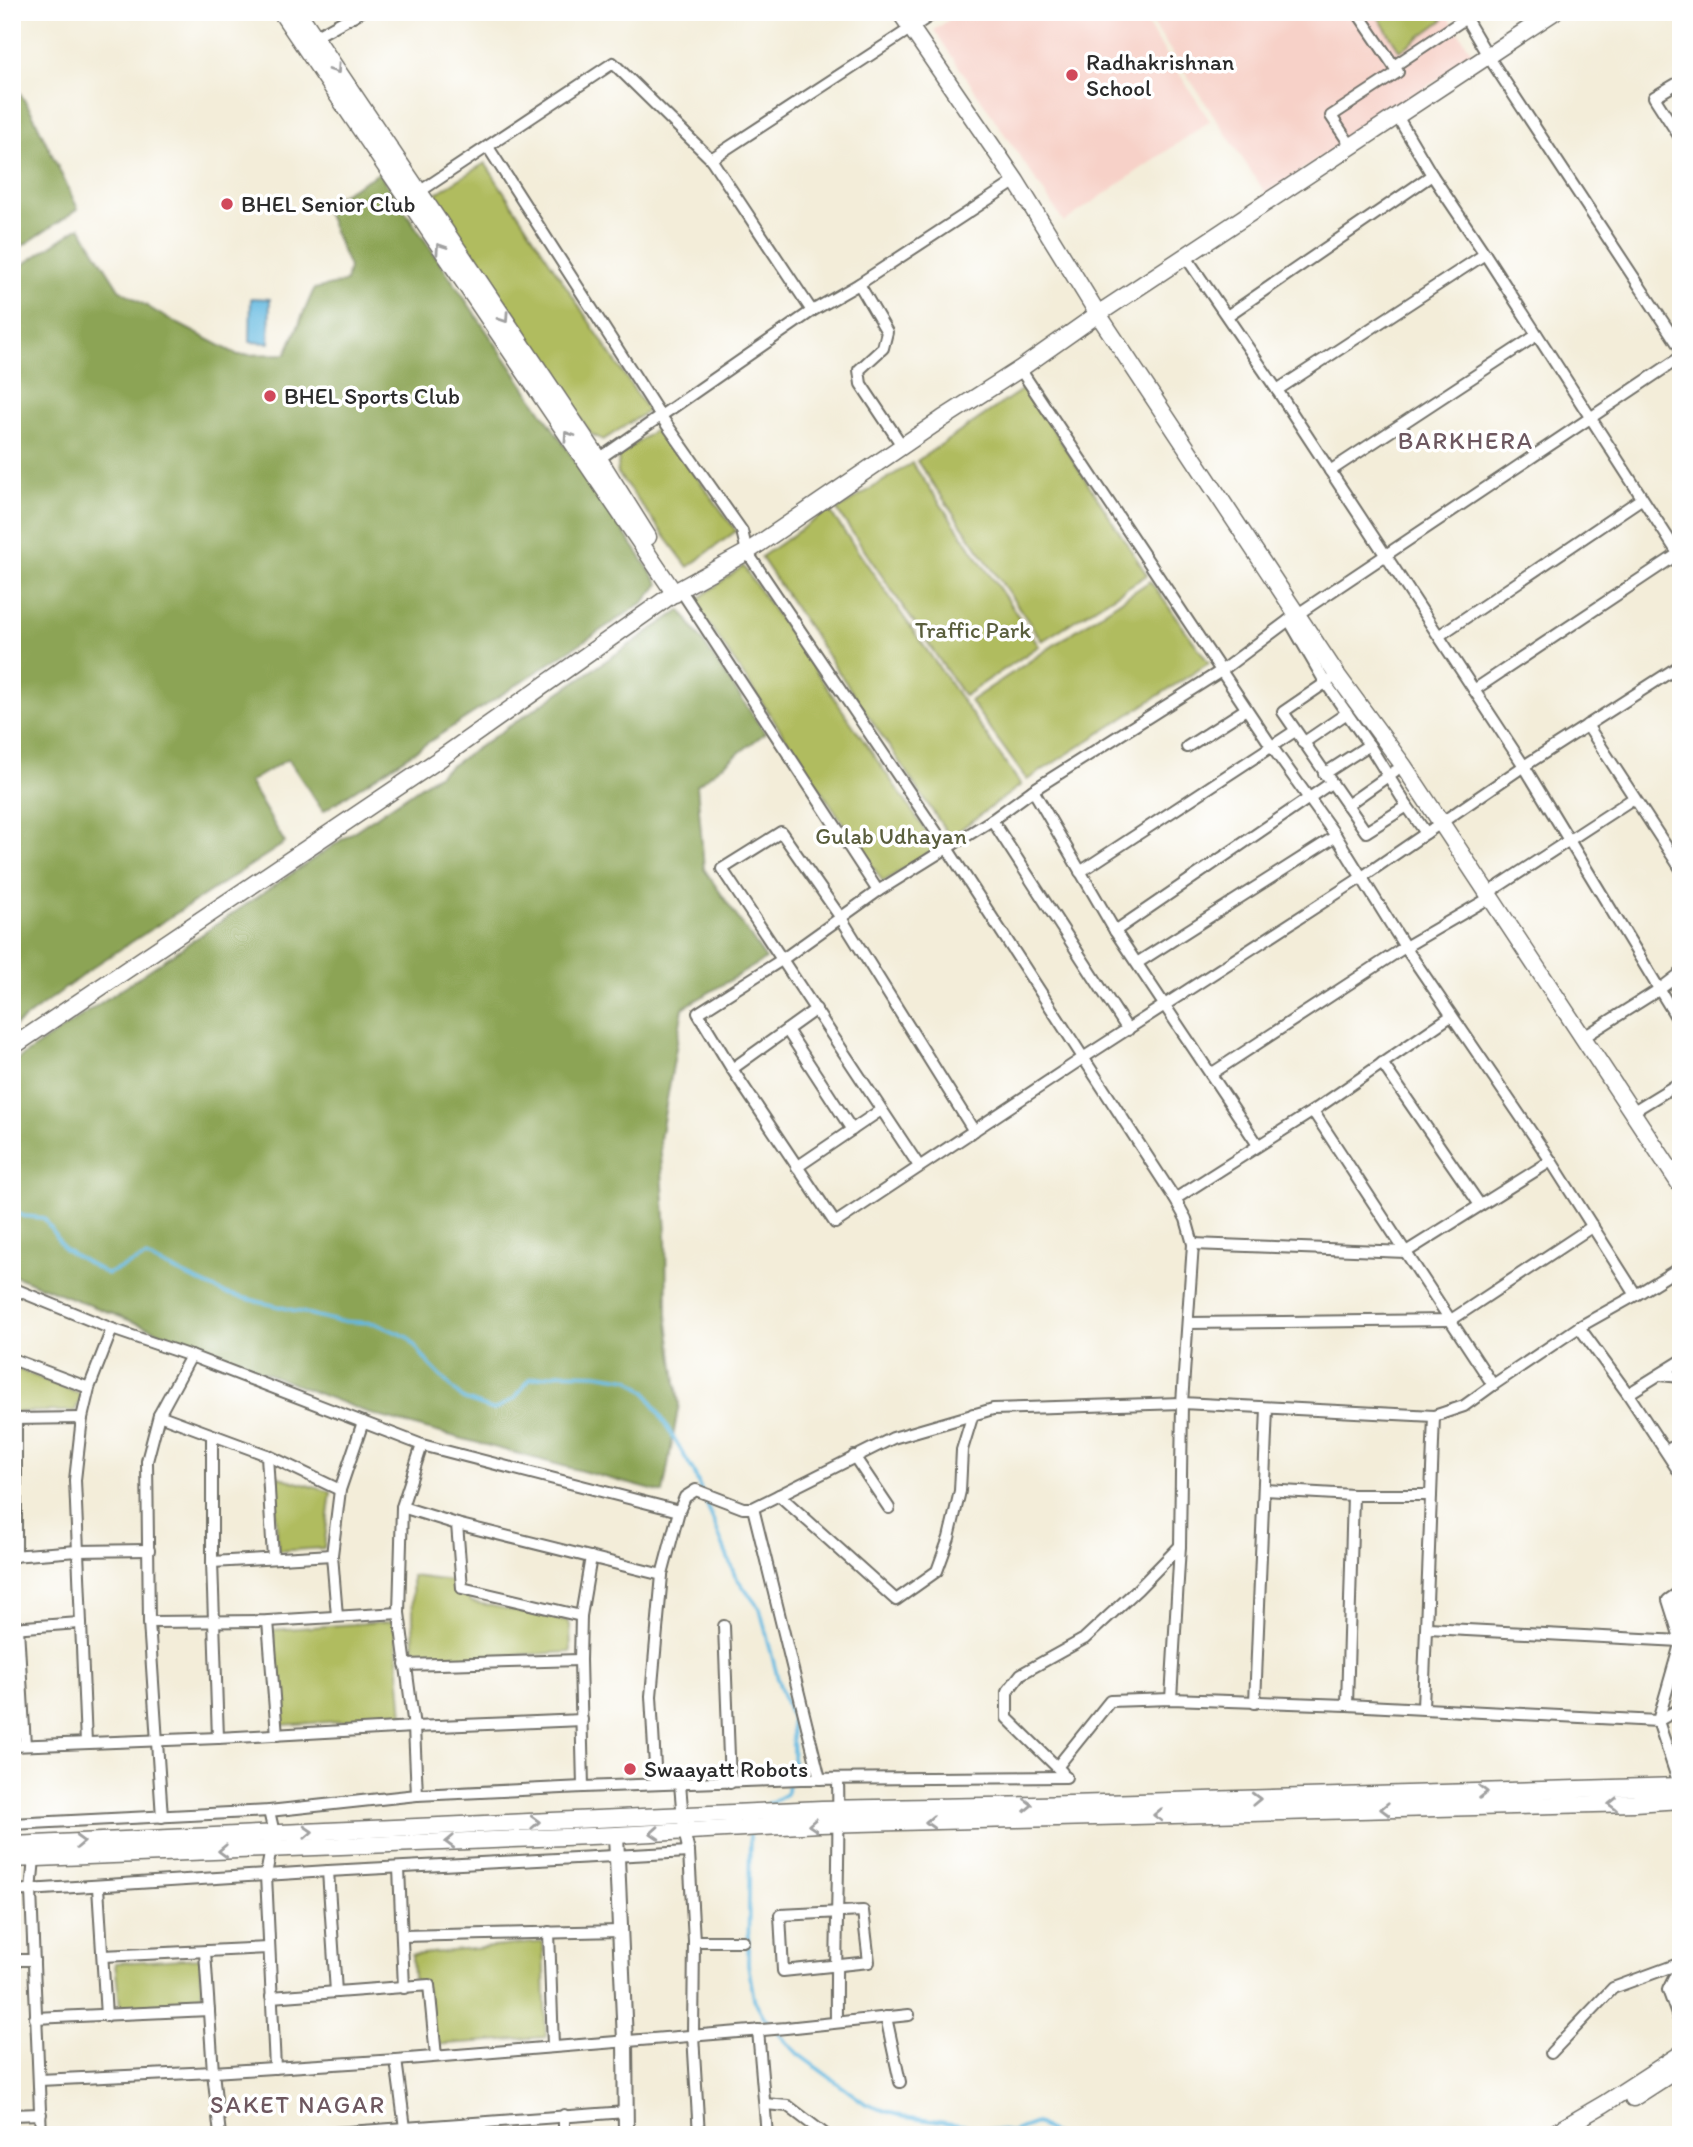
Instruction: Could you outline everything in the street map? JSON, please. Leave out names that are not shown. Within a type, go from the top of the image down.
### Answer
[{"type":"main road","points":[[281,12],[308,41],[593,462],[677,592]]},
{"type":"main road","points":[[298,12],[308,41]]},
{"type":"main road","points":[[900,12],[1016,181],[1331,678],[1403,765],[1681,1186]]},
{"type":"main road","points":[[12,1047],[441,758],[677,592],[747,552],[1098,314],[1554,12]]},
{"type":"main road","points":[[12,1845],[33,1851],[839,1816],[1416,1801],[1634,1803],[1680,1790]]},
{"type":"main road","points":[[272,1841],[616,1835],[684,1823]]},
{"type":"main road","points":[[12,1859],[33,1851]]},
{"type":"main road","points":[[1551,2135],[1681,2054]]},
{"type":"main road","points":[[1574,2135],[1678,2074]]},
{"type":"street","points":[[308,41],[360,12]]},
{"type":"street","points":[[711,159],[936,12]]},
{"type":"street","points":[[1351,146],[1331,116],[1398,72],[1357,12]]},
{"type":"street","points":[[1394,66],[1464,15],[1488,56],[1681,349]]},
{"type":"street","points":[[413,196],[613,63],[711,159],[812,311]]},
{"type":"street","points":[[1681,81],[1654,97],[1681,139]]},
{"type":"street","points":[[1397,116],[1432,175],[1679,556],[1474,690]]},
{"type":"street","points":[[488,147],[660,415],[742,531],[747,552],[947,848],[1186,1219],[1193,1244],[1182,1403],[1180,1546],[1171,1699]]},
{"type":"street","points":[[1227,316],[1432,175]]},
{"type":"street","points":[[593,462],[812,311],[859,284],[1016,181]]},
{"type":"street","points":[[1277,390],[1485,254]]},
{"type":"street","points":[[1186,257],[1440,635],[1570,840],[1681,1025]]},
{"type":"street","points":[[859,284],[887,332],[883,348],[859,370],[861,384],[903,447]]},
{"type":"street","points":[[1329,471],[1537,335]]},
{"type":"street","points":[[1681,357],[1294,617],[1221,671],[878,891],[698,1013],[732,1069],[835,1223],[1363,877],[1524,766],[1681,665]]},
{"type":"street","points":[[1020,369],[1246,709],[1336,836],[1405,947],[1551,1161],[1636,1295]]},
{"type":"street","points":[[1440,635],[1642,499]]},
{"type":"street","points":[[677,592],[878,891]]},
{"type":"street","points":[[1407,806],[1366,832],[1283,712],[1331,678],[1347,713],[1426,833]]},
{"type":"street","points":[[1187,747],[1246,709]]},
{"type":"street","points":[[1303,743],[1347,713]]},
{"type":"street","points":[[1587,725],[1681,869]]},
{"type":"street","points":[[1080,872],[1295,731]]},
{"type":"street","points":[[1115,931],[1308,799],[1327,778],[1369,745]]},
{"type":"street","points":[[1347,804],[1403,765]]},
{"type":"street","points":[[1033,790],[1115,931],[1258,1145]]},
{"type":"street","points":[[1211,1073],[1489,895],[1634,798]]},
{"type":"street","points":[[992,820],[1128,1030]]},
{"type":"street","points":[[919,1166],[722,869],[781,832],[841,918],[974,1131]]},
{"type":"street","points":[[1137,963],[1336,836]]},
{"type":"street","points":[[1584,1037],[1681,973]]},
{"type":"street","points":[[732,1069],[816,1009]]},
{"type":"street","points":[[1175,1199],[1313,1111],[1451,1016]]},
{"type":"street","points":[[788,1030],[852,1130]]},
{"type":"street","points":[[1382,1063],[1480,1205]]},
{"type":"street","points":[[1632,1112],[1681,1082]]},
{"type":"street","points":[[797,1167],[881,1110]]},
{"type":"street","points":[[1313,1111],[1493,1385]]},
{"type":"street","points":[[1193,1244],[1406,1252],[1551,1161]]},
{"type":"street","points":[[1188,1323],[1451,1320],[1593,1226]]},
{"type":"street","points":[[656,1784],[651,1696],[662,1575],[679,1511],[685,1497],[696,1490],[748,1508],[893,1438],[993,1409],[1182,1403],[1434,1416],[1464,1406],[1579,1327],[1681,1267]]},
{"type":"street","points":[[12,1288],[113,1329],[191,1356],[422,1445],[679,1511]]},
{"type":"street","points":[[1579,1327],[1628,1394],[1681,1475]]},
{"type":"street","points":[[86,1743],[75,1480],[82,1418],[89,1388],[113,1329]]},
{"type":"street","points":[[162,1817],[149,1622],[148,1461],[159,1415],[191,1356]]},
{"type":"street","points":[[12,1359],[89,1388]]},
{"type":"street","points":[[1628,1394],[1681,1362]]},
{"type":"street","points":[[1660,1375],[1681,1377]]},
{"type":"street","points":[[1255,1703],[1267,1408]]},
{"type":"street","points":[[779,1495],[896,1600],[937,1571],[949,1538],[960,1491],[962,1450],[973,1414]]},
{"type":"street","points":[[159,1415],[267,1455],[340,1490]]},
{"type":"street","points":[[1423,1708],[1434,1416]]},
{"type":"street","points":[[82,1418],[14,1419],[14,1556],[76,1551],[149,1550]]},
{"type":"street","points":[[337,1616],[332,1555],[340,1490],[363,1422]]},
{"type":"street","points":[[212,1436],[212,1562],[218,1738]]},
{"type":"street","points":[[1666,1451],[1681,1442]]},
{"type":"street","points":[[417,1795],[414,1727],[399,1613],[402,1507],[422,1445]]},
{"type":"street","points":[[267,1455],[272,1559]]},
{"type":"street","points":[[854,1456],[889,1508]]},
{"type":"street","points":[[1265,1490],[1353,1495],[1431,1495]]},
{"type":"street","points":[[1347,1705],[1353,1495]]},
{"type":"street","points":[[402,1507],[457,1524],[662,1575]]},
{"type":"street","points":[[748,1508],[820,1780]]},
{"type":"street","points":[[457,1524],[462,1588],[581,1616]]},
{"type":"street","points":[[41,2135],[31,1891],[33,1851],[17,1824],[269,1811],[417,1795],[583,1787],[801,1780],[1066,1777],[1007,1718],[1007,1692],[1021,1674],[1084,1639],[1180,1546]]},
{"type":"street","points":[[212,1562],[332,1555]]},
{"type":"street","points":[[583,1787],[581,1616],[591,1557]]},
{"type":"street","points":[[1680,1790],[1658,1721],[1681,1641],[1668,1600],[1681,1591]]},
{"type":"street","points":[[149,1622],[215,1622],[399,1613]]},
{"type":"street","points":[[268,1620],[277,1735]]},
{"type":"street","points":[[25,1745],[15,1628],[79,1623]]},
{"type":"street","points":[[724,1626],[730,1783]]},
{"type":"street","points":[[1427,1628],[1681,1641]]},
{"type":"street","points":[[405,1665],[580,1660]]},
{"type":"street","points":[[1057,1767],[1110,1701],[1171,1699],[1347,1705],[1658,1721],[1681,1708]]},
{"type":"street","points":[[12,1746],[582,1720]]},
{"type":"street","points":[[836,2021],[838,1780]]},
{"type":"street","points":[[680,1784],[689,1852],[694,1941],[693,2035],[699,2135]]},
{"type":"street","points":[[269,1811],[272,1841],[266,1875],[275,2068]]},
{"type":"street","points":[[616,1835],[625,2040],[626,2135]]},
{"type":"street","points":[[12,1891],[689,1852]]},
{"type":"street","points":[[399,1868],[404,1988]]},
{"type":"street","points":[[328,1871],[336,1992]]},
{"type":"street","points":[[98,1886],[106,2016]]},
{"type":"street","points":[[863,1911],[869,1962],[836,1966],[783,1971],[780,1915],[863,1911]]},
{"type":"street","points":[[402,1936],[620,1931]]},
{"type":"street","points":[[549,1932],[553,2046]]},
{"type":"street","points":[[694,1941],[743,1941]]},
{"type":"street","points":[[103,1956],[269,1948]]},
{"type":"street","points":[[205,1952],[212,2072],[220,2135]]},
{"type":"street","points":[[12,1960],[34,1960]]},
{"type":"street","points":[[1681,1963],[1668,1990],[1681,2025]]},
{"type":"street","points":[[1551,2053],[1613,1988],[1681,1963]]},
{"type":"street","points":[[271,1997],[429,1985],[436,2056]]},
{"type":"street","points":[[35,2018],[209,2010]]},
{"type":"street","points":[[38,2080],[396,2060],[786,2028],[909,2015]]},
{"type":"street","points":[[886,2017],[900,2082]]},
{"type":"street","points":[[760,2030],[767,2135]]},
{"type":"street","points":[[396,2060],[405,2128]]},
{"type":"street","points":[[765,2104],[788,2106],[826,2135]]},
{"type":"street","points":[[305,2135],[626,2112]]},
{"type":"street","points":[[12,2115],[41,2114]]},
{"type":"street","points":[[564,2115],[564,2135]]},
{"type":"shaded area","name":"Radhakrishnan School","points":[[960,12],[1139,12],[1210,121],[1064,222],[934,30]]},
{"type":"shaded area","points":[[1145,12],[1445,12],[1474,55],[1266,194]]},
{"type":"green space","points":[[1375,12],[1438,12],[1443,20],[1400,51]]},
{"type":"green space","points":[[12,80],[32,113],[78,209],[12,253]]},
{"type":"green space","points":[[485,163],[648,411],[603,440],[591,434],[430,197]]},
{"type":"green space","name":"BHEL Sports Club","points":[[379,173],[659,584],[644,602],[323,811],[288,759],[249,782],[285,843],[99,963],[12,1028],[12,272],[80,227],[119,289],[163,316],[238,355],[286,354],[314,289],[346,282],[349,267],[323,205]]},
{"type":"green space","points":[[1026,387],[1147,575],[1042,641],[917,461]]},
{"type":"green space","points":[[660,426],[736,531],[688,567],[617,472],[620,455]]},
{"type":"green space","name":"Traffic Park","points":[[912,463],[1039,646],[964,696],[837,510]]},
{"type":"green space","points":[[829,510],[1021,785],[950,837],[761,557]]},
{"type":"green space","name":"Gulab Udhayan","points":[[743,566],[937,847],[883,882],[694,602]]},
{"type":"green space","points":[[1150,581],[1209,663],[1027,780],[970,701]]},
{"type":"green space","points":[[681,610],[765,733],[697,785],[704,869],[766,959],[683,1008],[660,1139],[666,1233],[667,1315],[679,1404],[663,1493],[374,1415],[12,1275],[12,1063]]},
{"type":"green space","points":[[12,1367],[82,1395],[75,1411],[12,1412]]},
{"type":"green space","points":[[272,1475],[331,1492],[324,1548],[278,1551]]},
{"type":"green space","points":[[412,1576],[451,1581],[472,1602],[568,1621],[571,1652],[414,1660]]},
{"type":"green space","points":[[395,1621],[403,1717],[282,1725],[273,1630]]},
{"type":"green space","points":[[543,1942],[546,2037],[433,2045],[427,1991],[413,1978],[412,1955]]},
{"type":"green space","points":[[201,1958],[202,2001],[120,2007],[115,1963]]},
{"type":"water","points":[[251,298],[270,299],[269,343],[250,342]]},
{"type":"waterway","points":[[12,1209],[23,1216],[44,1218],[64,1249],[107,1274],[146,1257],[224,1293],[337,1321],[374,1323],[408,1337],[429,1364],[463,1399],[494,1410],[514,1399],[530,1379],[559,1373],[597,1374],[629,1379],[646,1392],[694,1472],[701,1490]]},
{"type":"waterway","points":[[704,1497],[735,1576],[760,1609],[780,1687],[791,1718],[794,1771],[786,1794],[764,1806]]},
{"type":"waterway","points":[[750,1831],[748,1964],[754,1999],[773,2027]]},
{"type":"waterway","points":[[778,2033],[798,2054],[866,2104],[904,2117],[1011,2132],[1036,2123],[1055,2135]]},
{"type":"place","name":"Radhakrishnan School","points":[[1072,75]]},
{"type":"place","name":"BHEL Senior Club","points":[[227,204]]},
{"type":"place","name":"BHEL Sports Club","points":[[270,396]]},
{"type":"place","name":"Swaayatt Robots","points":[[630,1769]]},
{"type":"district","name":"BARKHERA","points":[[1466,440]]},
{"type":"district","name":"SAKET NAGAR","points":[[298,2104]]}]
